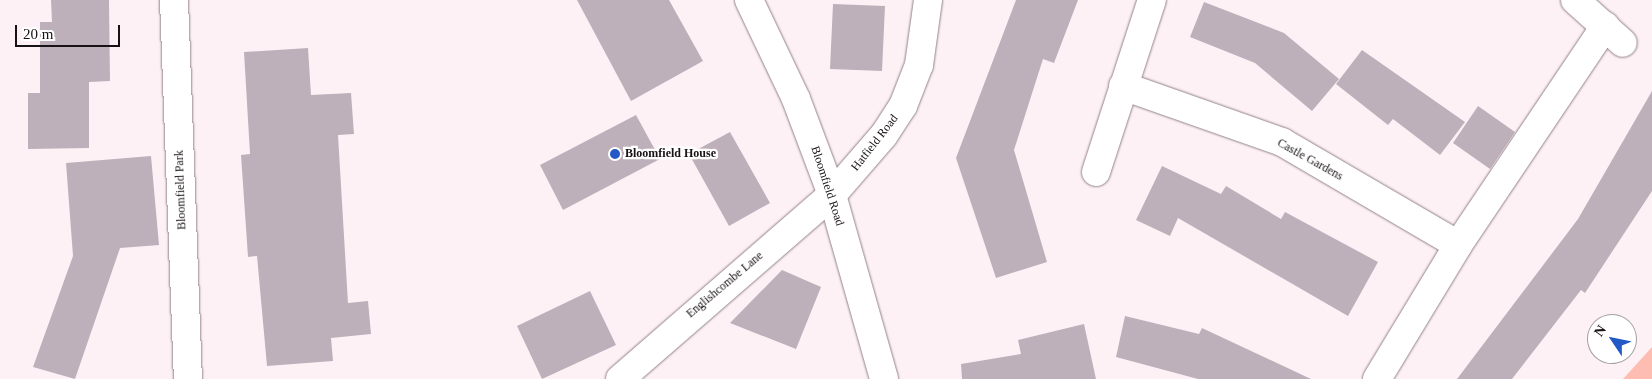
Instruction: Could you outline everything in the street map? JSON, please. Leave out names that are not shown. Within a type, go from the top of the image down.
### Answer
[{"type":"street","name":"Bloomfield Park","points":[[174,0],[188,379]]},
{"type":"street","name":"Bloomfield Road","points":[[749,0],[796,99],[832,195],[884,379]]},
{"type":"street","name":"Hatfield Road","points":[[832,195],[903,106],[919,65],[928,0]]},
{"type":"street","points":[[1096,172],[1152,0]]},
{"type":"street","points":[[1377,379],[1458,245],[1614,34],[1575,0]]},
{"type":"street","name":"Castle Gardens","points":[[1124,86],[1282,142],[1458,245]]},
{"type":"street","name":"Englishcombe Lane","points":[[620,379],[832,195]]},
{"type":"shaded area","points":[[1652,347],[1652,379],[1623,379]]},
{"type":"building","points":[[51,0],[109,0],[110,81],[89,82],[89,148],[28,149],[28,93],[40,93],[40,22],[52,22]]},
{"type":"building","points":[[577,0],[669,0],[703,61],[631,101]]},
{"type":"building","points":[[1016,0],[1078,0],[1054,63],[1043,59],[1014,150],[1047,262],[996,278],[956,158]]},
{"type":"building","points":[[1204,2],[1284,33],[1339,79],[1312,111],[1255,63],[1190,37]]},
{"type":"building","points":[[833,4],[885,6],[882,71],[830,69]]},
{"type":"building","points":[[308,48],[311,95],[351,93],[354,134],[338,135],[348,303],[368,301],[371,334],[331,338],[333,361],[267,366],[257,256],[248,257],[241,155],[250,154],[244,52]]},
{"type":"building","points":[[1362,50],[1465,122],[1440,155],[1393,119],[1388,125],[1336,84]]},
{"type":"building","points":[[1652,91],[1652,191],[1585,293],[1581,290],[1512,379],[1457,379],[1578,219]]},
{"type":"building","points":[[1478,106],[1515,132],[1490,169],[1453,143]]},
{"type":"building","points":[[636,115],[660,159],[563,210],[540,165]]},
{"type":"building","points":[[730,132],[770,203],[729,226],[689,154]]},
{"type":"building","points":[[151,156],[159,245],[120,248],[75,379],[33,367],[73,256],[66,163]]},
{"type":"building","points":[[1162,166],[1221,194],[1226,186],[1281,219],[1285,212],[1378,262],[1348,316],[1178,218],[1170,236],[1136,220]]},
{"type":"building","points":[[782,270],[821,287],[796,349],[730,323]]},
{"type":"building","points":[[590,291],[616,345],[542,379],[517,326]]},
{"type":"building","points":[[1125,316],[1199,334],[1202,328],[1311,379],[1198,379],[1116,357]]},
{"type":"building","points":[[1084,324],[1096,379],[962,379],[961,364],[1021,354],[1018,340]]},
{"type":"place","name":"Bloomfield House","points":[[615,154]]}]
